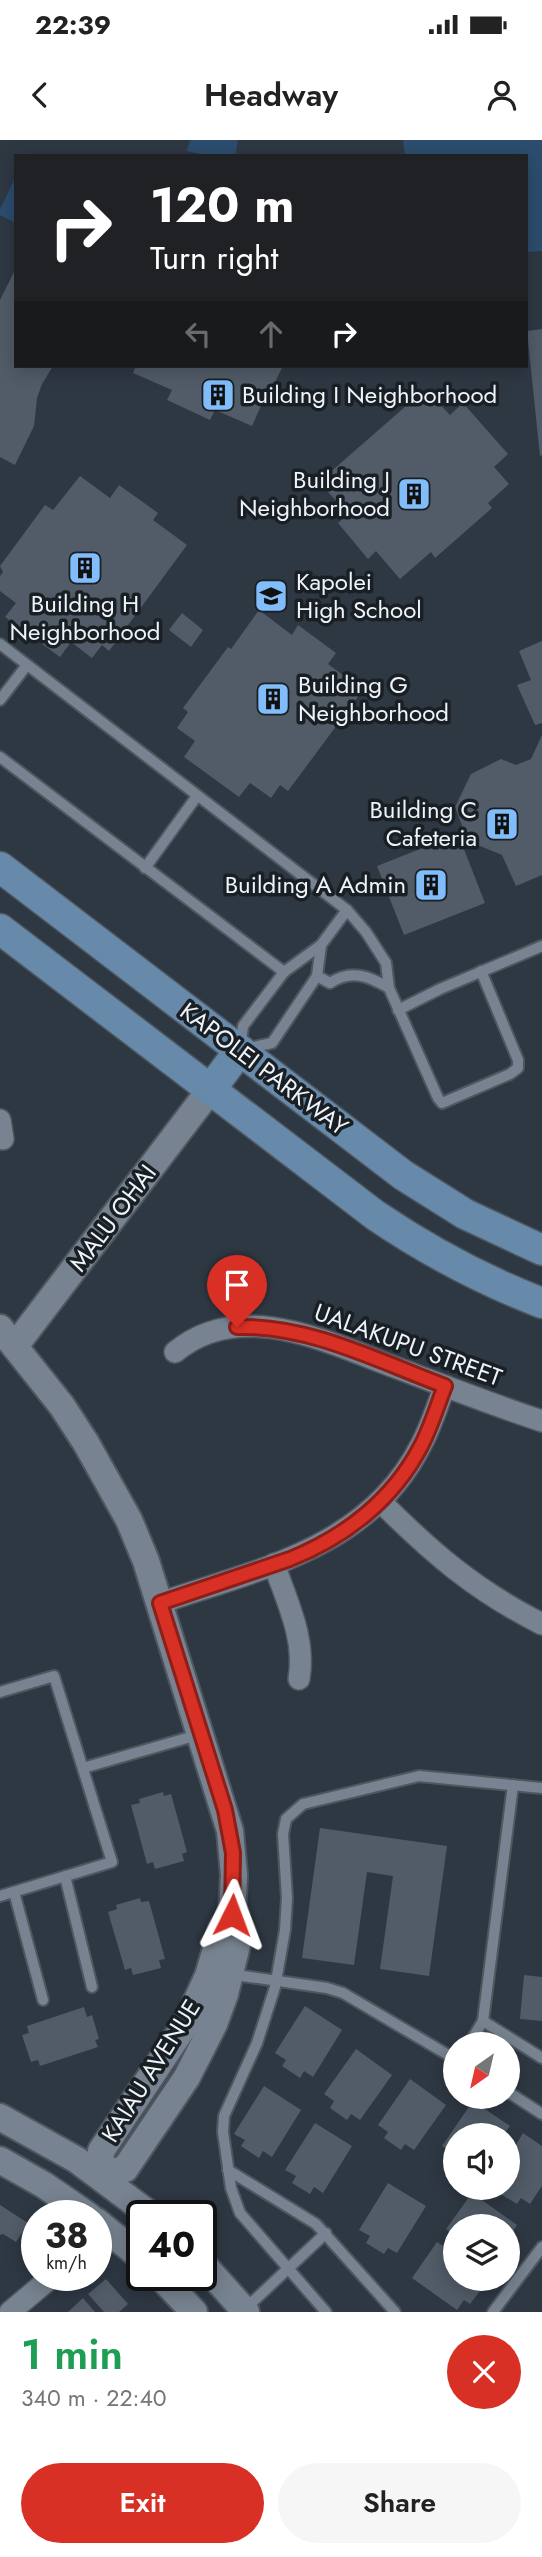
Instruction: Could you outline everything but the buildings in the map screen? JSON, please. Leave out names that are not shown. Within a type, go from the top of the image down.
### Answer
[{"type":"main road","name":"KAPOLEI PARKWAY","points":[[0,867],[433,1196],[498,1231],[542,1250]]},
{"type":"main road","name":"KAPOLEI PARKWAY","points":[[0,929],[354,1200],[407,1237],[476,1275],[542,1303]]},
{"type":"main road","points":[[210,1090],[240,1050]]},
{"type":"street","name":"MALU OHAI","points":[[8,1337],[210,1090]]},
{"type":"street","name":"UALAKUPU STREET","points":[[175,1352],[191,1340],[215,1330],[260,1327],[281,1329],[322,1339],[542,1421]]},
{"type":"street","name":"KAIAU AVENUE","points":[[8,1337],[62,1406],[108,1481],[146,1560],[230,1831],[234,1875],[232,1915],[222,1928],[220,1973],[199,1999],[174,2044],[101,2151],[100,2175]]},
{"type":"street","points":[[160,1603],[274,1564],[328,1541],[355,1524],[380,1501],[410,1465],[422,1444],[445,1386]]},
{"type":"street","points":[[380,1501],[457,1572],[505,1604],[542,1624]]},
{"type":"street","points":[[274,1564],[299,1636],[302,1656],[299,1679]]},
{"type":"street","points":[[0,2117],[55,2146],[100,2175],[132,2200]]},
{"type":"street","points":[[0,2160],[64,2200]]},
{"type":"street","points":[[92,2200],[100,2175]]},
{"type":"street","points":[[112,2234],[126,2245]]},
{"type":"street","points":[[217,2280],[245,2311]]},
{"type":"street","points":[[10,2312],[35,2291]]},
{"type":"street","points":[[174,2291],[194,2312]]},
{"type":"lane","points":[[0,644],[347,910],[366,932],[386,963],[389,988],[442,1102],[510,1074],[518,1068],[518,1060],[481,971]]},
{"type":"lane","points":[[0,700],[27,665]]},
{"type":"lane","points":[[0,757],[284,972]]},
{"type":"lane","points":[[145,868],[197,796]]},
{"type":"lane","points":[[320,945],[317,976],[272,1043],[240,1050],[243,1026],[284,972],[320,945],[347,910]]},
{"type":"lane","points":[[398,1010],[542,946]]},
{"type":"lane","points":[[317,976],[330,983],[343,976],[360,975],[389,988]]},
{"type":"lane","points":[[0,1692],[54,1675],[112,1862],[0,1896]]},
{"type":"lane","points":[[83,1768],[201,1734]]},
{"type":"lane","points":[[326,2312],[240,2213],[233,2197],[223,2132],[224,2116],[257,2043],[276,1981],[287,1898],[284,1826],[296,1807],[419,1776],[542,1788]]},
{"type":"lane","points":[[476,2032],[483,2021],[513,1786]]},
{"type":"lane","points":[[65,1876],[92,1987]]},
{"type":"lane","points":[[14,1892],[43,2000]]},
{"type":"lane","points":[[220,1973],[343,1993],[443,2052]]},
{"type":"lane","points":[[483,2021],[542,2058]]},
{"type":"lane","points":[[520,2100],[542,2114]]},
{"type":"lane","points":[[228,2170],[305,2216],[326,2233],[395,2312]]},
{"type":"lane","points":[[245,2311],[326,2233]]},
{"type":"lane","points":[[493,2312],[542,2247]]},
{"type":"shaded area","points":[[190,140],[238,140],[235,154],[200,154],[187,151]]},
{"type":"shaded area","points":[[403,140],[542,140],[542,251],[528,252],[528,154],[405,154]]},
{"type":"shaded area","points":[[14,180],[14,222],[0,215],[0,209]]},
{"type":"place","name":"Building I Neighborhood","points":[[218,395]]},
{"type":"place","name":"Building J Neighborhood","points":[[414,494]]},
{"type":"place","name":"Building H Neighborhood","points":[[85,568]]},
{"type":"place","name":"Kapolei High School","points":[[271,596]]},
{"type":"place","name":"Building G Neighborhood","points":[[273,699]]},
{"type":"place","name":"Building C Cafeteria","points":[[502,824]]},
{"type":"place","name":"Building A Admin","points":[[431,885]]},
{"type":"route","points":[[232,1915],[234,1875],[230,1831],[160,1603],[290,1559],[346,1530],[380,1501],[410,1465],[422,1444],[445,1386],[302,1333],[260,1327],[237,1327]]}]
